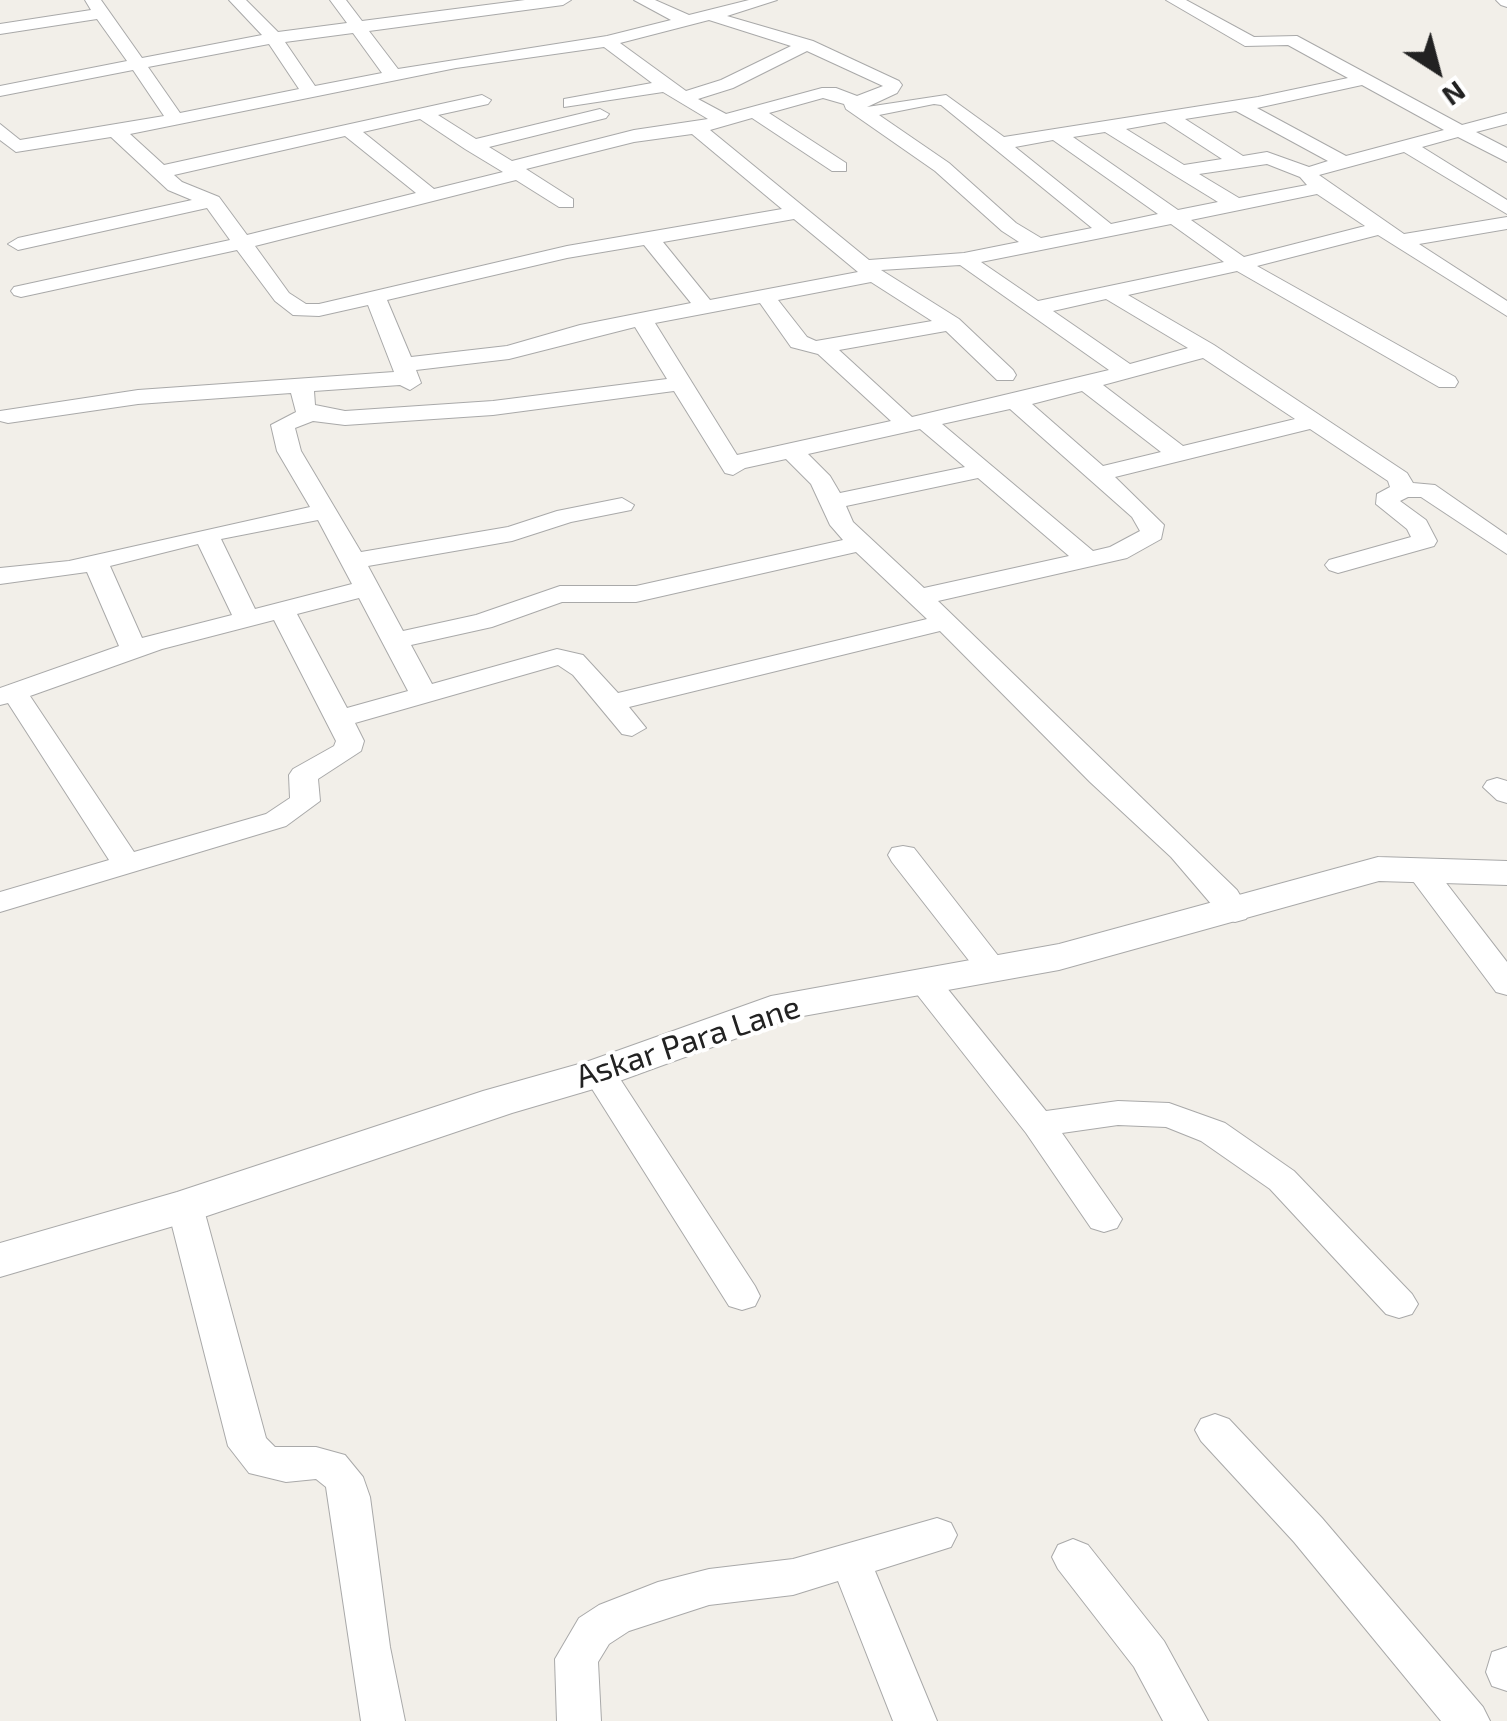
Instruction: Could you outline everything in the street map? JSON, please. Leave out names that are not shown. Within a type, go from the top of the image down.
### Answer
[{"type":"street","points":[[237,0],[274,38],[310,92]]},
{"type":"street","points":[[338,0],[393,75]]},
{"type":"street","points":[[425,0],[438,16]]},
{"type":"street","points":[[1,90],[274,38],[562,0]]},
{"type":"street","points":[[642,0],[688,20]]},
{"type":"street","points":[[685,0],[712,15],[807,44],[892,85],[858,107]]},
{"type":"street","points":[[0,130],[16,146],[116,131],[393,75],[607,41],[769,0]]},
{"type":"street","points":[[1174,0],[1249,42],[1288,39],[1507,156]]},
{"type":"street","points":[[0,11],[6,28],[97,6],[176,120]]},
{"type":"street","points":[[607,41],[665,86],[724,120]]},
{"type":"street","points":[[683,98],[726,84],[807,44]]},
{"type":"street","points":[[996,144],[1368,79]]},
{"type":"street","points":[[472,145],[665,86]]},
{"type":"street","points":[[21,291],[431,196],[634,136],[696,128],[830,92],[908,141],[1009,226],[1037,244]]},
{"type":"street","points":[[858,107],[940,98],[1107,230]]},
{"type":"street","points":[[160,172],[482,100]]},
{"type":"street","points":[[1239,104],[1341,161]]},
{"type":"street","points":[[578,110],[600,114],[634,136]]},
{"type":"street","points":[[755,112],[839,167]]},
{"type":"street","points":[[422,114],[566,203]]},
{"type":"street","points":[[1168,116],[1240,162]]},
{"type":"street","points":[[8,416],[154,395],[302,387],[509,352],[566,334],[765,296],[900,261],[964,259],[1236,205],[1314,180],[1341,161],[1503,122]]},
{"type":"street","points":[[1110,126],[1236,205]]},
{"type":"street","points":[[696,128],[869,271],[951,324],[1005,375]]},
{"type":"street","points":[[350,130],[431,196]]},
{"type":"street","points":[[116,131],[184,191],[212,201],[282,297],[295,308],[319,310],[567,252],[800,212]]},
{"type":"street","points":[[1058,134],[1240,264],[1446,382]]},
{"type":"street","points":[[1406,144],[1507,208]]},
{"type":"street","points":[[1181,170],[1276,159],[1314,180],[1507,310]]},
{"type":"street","points":[[18,244],[212,201]]},
{"type":"street","points":[[1400,241],[1507,223]]},
{"type":"street","points":[[1034,308],[1240,264],[1380,228]]},
{"type":"street","points":[[649,238],[706,308]]},
{"type":"street","points":[[964,259],[1127,372]]},
{"type":"street","points":[[1109,292],[1206,350],[1399,478],[1403,490]]},
{"type":"street","points":[[765,296],[799,342],[824,348],[951,324]]},
{"type":"street","points":[[376,297],[423,414]]},
{"type":"street","points":[[642,320],[732,466],[1087,384],[1206,350]]},
{"type":"street","points":[[824,348],[983,470],[1089,560]]},
{"type":"street","points":[[424,695],[289,451],[282,430],[288,421],[311,414],[345,418],[423,414],[678,384]]},
{"type":"street","points":[[1087,384],[1179,454]]},
{"type":"street","points":[[302,387],[304,407],[311,414]]},
{"type":"street","points":[[919,597],[1089,560],[1128,548],[1152,534],[1152,525],[1141,512],[1015,401]]},
{"type":"street","points":[[1098,474],[1311,422]]},
{"type":"street","points":[[791,450],[822,481],[842,525],[1100,776],[1191,858],[1235,912]]},
{"type":"street","points":[[831,502],[983,470]]},
{"type":"street","points":[[1338,566],[1426,541],[1417,526],[1388,504],[1386,499],[1403,490],[1426,490],[1507,546]]},
{"type":"street","points":[[352,561],[494,538],[622,505]]},
{"type":"street","points":[[0,576],[45,574],[206,534],[325,510]]},
{"type":"street","points":[[206,534],[247,618]]},
{"type":"street","points":[[394,642],[482,621],[560,594],[636,594],[861,543]]},
{"type":"street","points":[[96,563],[134,650]]},
{"type":"street","points":[[126,864],[7,694],[134,650],[367,588]]},
{"type":"street","points":[[0,902],[292,812],[305,801],[304,775],[348,751],[350,741],[281,610]]},
{"type":"street","points":[[612,702],[946,622]]},
{"type":"street","points":[[340,719],[558,657],[574,661],[583,669],[632,728]]},
{"type":"street","points":[[903,855],[992,969]]},
{"type":"street","name":"Askar Para Lane","points":[[0,1260],[185,1206],[498,1102],[600,1073],[784,1006],[1075,954],[1378,869],[1507,873]]},
{"type":"street","points":[[1420,869],[1507,984]]},
{"type":"street","points":[[923,980],[1038,1124],[1104,1219]]},
{"type":"street","points":[[600,1073],[742,1296]]},
{"type":"street","points":[[1038,1124],[1118,1113],[1169,1115],[1212,1132],[1282,1180],[1399,1304]]},
{"type":"street","points":[[185,1206],[248,1446],[263,1461],[286,1466],[316,1463],[332,1467],[343,1477],[350,1497],[369,1647],[383,1721]]},
{"type":"street","points":[[1215,1430],[1308,1530],[1468,1721]]},
{"type":"street","points":[[580,1721],[574,1680],[576,1659],[582,1643],[614,1618],[658,1600],[708,1587],[793,1578],[938,1535]]},
{"type":"street","points":[[1073,1558],[1149,1654],[1186,1721]]},
{"type":"street","points":[[851,1562],[915,1721]]}]
